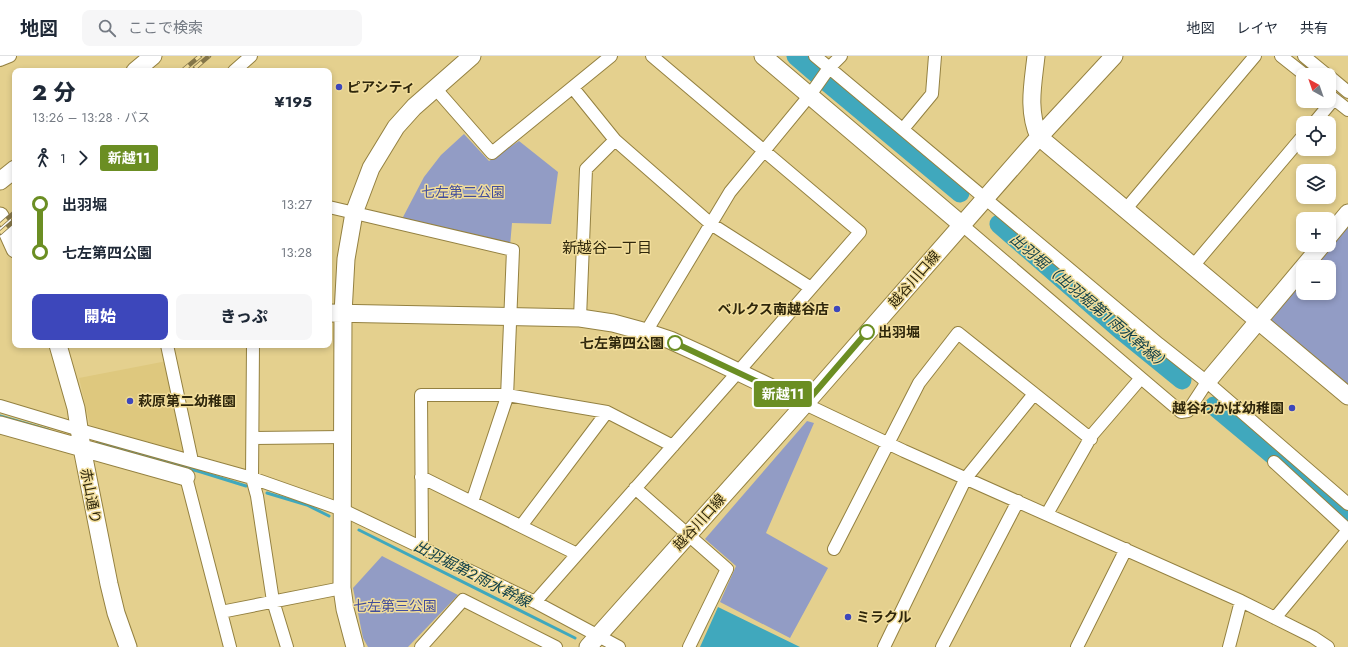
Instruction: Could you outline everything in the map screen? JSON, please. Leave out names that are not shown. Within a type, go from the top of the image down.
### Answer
[{"type":"street","points":[[0,60],[10,56]]},
{"type":"street","points":[[139,68],[153,56]]},
{"type":"street","points":[[237,68],[251,56]]},
{"type":"street","points":[[355,647],[345,609],[342,588],[343,437],[336,313],[354,213],[371,168],[396,127],[414,107],[472,56]]},
{"type":"street","points":[[435,88],[492,153],[574,88],[611,56]]},
{"type":"street","points":[[534,602],[860,232],[765,150],[652,56]]},
{"type":"street","points":[[764,56],[1181,412],[1188,411],[1206,382],[1316,252]]},
{"type":"street","points":[[815,56],[1206,382],[1348,504]]},
{"type":"street","points":[[646,332],[730,192],[810,95],[829,68],[841,56]]},
{"type":"street","points":[[903,129],[932,94],[935,56]]},
{"type":"street","points":[[1036,56],[1031,102],[1034,124],[1039,136],[1125,210],[1348,396]]},
{"type":"street","name":"越谷川口線","points":[[593,641],[805,404],[1039,136],[1114,56]]},
{"type":"street","points":[[1125,210],[1255,56]]},
{"type":"street","points":[[1281,56],[1296,68]]},
{"type":"street","points":[[1304,56],[1318,68]]},
{"type":"street","points":[[1336,81],[1346,87]]},
{"type":"street","points":[[574,88],[615,140],[712,224],[811,288]]},
{"type":"street","points":[[1336,100],[1348,110]]},
{"type":"street","points":[[580,318],[586,169],[615,140]]},
{"type":"street","points":[[1193,266],[1296,144]]},
{"type":"street","points":[[0,180],[12,171]]},
{"type":"street","points":[[332,208],[513,250],[509,316],[507,395],[472,502]]},
{"type":"street","points":[[1336,228],[1348,214]]},
{"type":"street","points":[[0,216],[12,242]]},
{"type":"street","points":[[336,313],[580,318],[613,323],[646,332],[698,353],[904,451],[1241,601],[1313,637],[1328,647]]},
{"type":"street","points":[[834,549],[919,382],[958,333],[1090,439]]},
{"type":"street","name":"赤山通り","points":[[59,348],[76,408],[82,448],[109,584],[116,613],[128,647]]},
{"type":"street","points":[[168,348],[192,461]]},
{"type":"street","points":[[253,348],[252,478],[257,496],[273,601],[287,647]]},
{"type":"street","points":[[1047,514],[1090,439],[1141,378]]},
{"type":"street","points":[[884,647],[966,478],[1034,394]]},
{"type":"street","points":[[422,547],[421,395],[507,395],[607,412],[673,446]]},
{"type":"street","points":[[0,406],[252,478],[343,510],[534,602],[593,641],[619,647]]},
{"type":"street","points":[[521,526],[607,412]]},
{"type":"street","points":[[0,425],[186,477],[230,647]]},
{"type":"street","points":[[252,438],[343,437]]},
{"type":"street","points":[[1274,462],[1348,530],[1275,618]]},
{"type":"street","points":[[421,477],[577,554]]},
{"type":"street","points":[[635,488],[727,569],[689,647]]},
{"type":"street","points":[[942,647],[1018,501]]},
{"type":"street","points":[[1077,647],[1126,549]]},
{"type":"street","points":[[221,612],[342,588]]},
{"type":"street","points":[[421,647],[464,600],[556,647]]},
{"type":"street","points":[[1229,647],[1241,601]]},
{"type":"shaded area","name":"萩原第二幼稚園","points":[[167,361],[188,457],[90,425],[79,378]]},
{"type":"shaded area","points":[[718,607],[800,647],[700,647]]},
{"type":"green space","name":"七左第二公園","points":[[464,134],[489,161],[519,141],[558,172],[551,224],[512,223],[510,246],[402,219],[424,177],[441,155]]},
{"type":"green space","points":[[1348,222],[1348,390],[1263,322],[1296,283],[1296,300],[1336,300],[1336,260],[1316,260],[1323,252],[1336,252],[1336,236]]},
{"type":"green space","points":[[807,421],[814,423],[766,533],[828,568],[790,638],[720,602],[736,566],[705,539]]},
{"type":"green space","name":"七左第三公園","points":[[382,556],[458,595],[408,647],[368,647],[363,638],[353,588]]},
{"type":"waterway","name":"出羽堀（出羽堀第１雨水幹線）","points":[[796,56],[818,75]]},
{"type":"waterway","name":"出羽堀（出羽堀第１雨水幹線）","points":[[828,83],[960,193]]},
{"type":"waterway","name":"出羽堀（出羽堀第１雨水幹線）","points":[[999,224],[1123,332],[1182,380]]},
{"type":"waterway","name":"出羽堀（出羽堀第１雨水幹線）","points":[[1214,406],[1348,518]]},
{"type":"waterway","name":"出羽堀第２雨水幹線","points":[[0,416],[48,430]]},
{"type":"waterway","name":"出羽堀第２雨水幹線","points":[[97,443],[246,486]]},
{"type":"waterway","name":"出羽堀第２雨水幹線","points":[[267,493],[307,505],[329,516]]},
{"type":"waterway","name":"出羽堀第２雨水幹線","points":[[359,530],[575,638]]},
{"type":"railway","points":[[186,68],[200,56]]},
{"type":"railway","points":[[195,68],[209,56]]},
{"type":"railway","points":[[0,225],[12,215]]},
{"type":"railway","points":[[0,233],[12,223]]},
{"type":"bus line","name":"新越11","points":[[675,343],[805,404],[867,332]]},
{"type":"place","name":"ピアシティ","points":[[339,87]]},
{"type":"place","name":"ベルクス南越谷店","points":[[837,309]]},
{"type":"place","name":"出羽堀","points":[[867,332]]},
{"type":"place","name":"七左第四公園","points":[[675,343]]},
{"type":"place","name":"萩原第二幼稚園","points":[[130,401]]},
{"type":"place","name":"越谷わかば幼稚園","points":[[1292,408]]},
{"type":"place","name":"ミラクル","points":[[848,617]]},
{"type":"district","name":"新越谷一丁目","points":[[607,248]]}]
